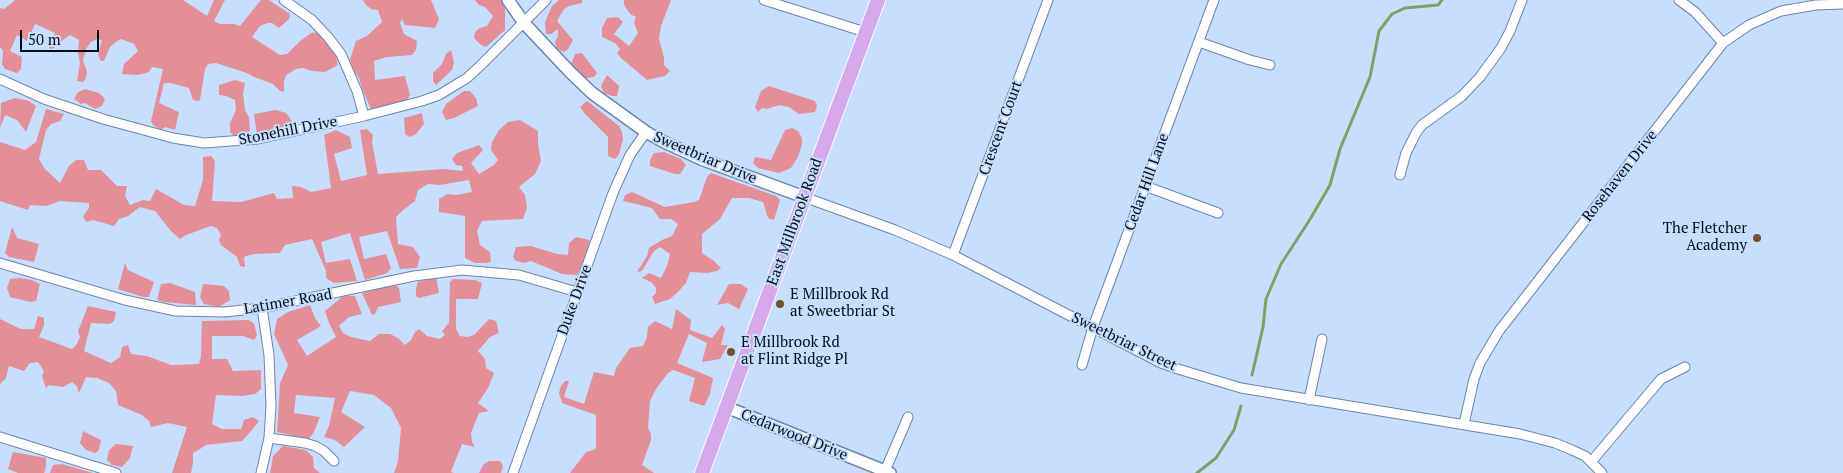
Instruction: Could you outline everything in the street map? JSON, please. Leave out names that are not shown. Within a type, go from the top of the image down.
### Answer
[{"type":"main road","name":"East Millbrook Road","points":[[702,473],[878,0]]},
{"type":"street","points":[[284,0],[314,22],[328,36],[341,54],[350,72],[364,116]]},
{"type":"street","name":"Sweetbriar Drive","points":[[508,0],[543,45],[590,91],[646,132],[701,159],[804,197]]},
{"type":"street","name":"Stonehill Drive","points":[[0,79],[36,96],[144,131],[189,141],[220,142],[258,139],[364,116],[439,96],[467,78],[546,0]]},
{"type":"street","points":[[764,0],[865,32]]},
{"type":"street","name":"Crescent Court","points":[[953,256],[1048,0]]},
{"type":"street","name":"Cedar Hill Lane","points":[[1082,365],[1093,328],[1214,0]]},
{"type":"street","points":[[1400,174],[1406,153],[1422,125],[1462,96],[1491,64],[1510,31],[1522,0]]},
{"type":"street","points":[[1678,0],[1695,12],[1724,43]]},
{"type":"street","name":"Rosehaven Drive","points":[[1464,424],[1474,379],[1480,363],[1499,331],[1724,43],[1749,25],[1781,11],[1816,5],[1843,4]]},
{"type":"street","points":[[1199,42],[1270,65]]},
{"type":"street","name":"Duke Drive","points":[[513,473],[621,173],[630,155],[646,132]]},
{"type":"street","points":[[1145,186],[1218,213]]},
{"type":"street","name":"Sweetbriar Street","points":[[804,197],[895,230],[953,256],[1161,363],[1178,369],[1241,388],[1520,434],[1555,443],[1585,456],[1602,473]]},
{"type":"street","name":"Latimer Road","points":[[0,262],[125,300],[176,311],[224,312],[262,308],[414,276],[462,270],[519,275],[578,292]]},
{"type":"street","points":[[261,473],[269,438],[271,383],[262,308]]},
{"type":"street","points":[[1309,400],[1322,339]]},
{"type":"street","points":[[1591,462],[1661,379],[1685,367]]},
{"type":"street","name":"Cedarwood Drive","points":[[726,407],[888,472]]},
{"type":"street","points":[[888,472],[908,417]]},
{"type":"street","points":[[0,438],[116,473]]},
{"type":"street","points":[[269,438],[315,446],[324,451],[334,461]]},
{"type":"shaded area","points":[[15,0],[183,0],[207,16],[214,0],[225,0],[214,21],[220,24],[240,26],[261,0],[269,0],[290,14],[289,19],[279,28],[272,23],[260,26],[252,37],[280,55],[287,54],[311,33],[321,32],[336,56],[338,65],[325,72],[303,68],[296,69],[286,75],[284,92],[280,91],[273,84],[247,73],[216,63],[208,64],[205,69],[200,100],[198,101],[193,100],[189,88],[164,83],[159,103],[179,112],[175,130],[165,127],[161,130],[153,125],[151,121],[163,69],[152,67],[149,72],[138,75],[122,74],[124,64],[138,51],[134,44],[121,39],[117,41],[110,47],[104,61],[101,61],[98,55],[102,40],[97,39],[91,42],[86,49],[83,60],[87,72],[86,78],[83,82],[77,81],[80,63],[78,53],[79,40],[70,35],[58,46],[51,49],[49,48],[55,33],[35,24],[27,41],[17,35],[10,51],[22,57],[21,69],[17,73],[5,69],[2,64],[3,51],[0,47],[0,8],[4,9]]},
{"type":"shaded area","points":[[363,0],[431,0],[439,19],[435,28],[405,25],[402,19],[400,23],[404,34],[417,41],[416,50],[412,55],[387,57],[374,61],[375,80],[405,76],[410,95],[405,103],[371,109],[359,78],[353,70],[350,59],[356,41],[367,36],[382,22],[378,10],[371,9]]},
{"type":"shaded area","points":[[475,0],[503,0],[505,30],[486,47],[474,38],[475,32],[487,26],[493,16]]},
{"type":"shaded area","points":[[559,0],[582,0],[582,3],[564,9],[557,21],[573,40],[564,52],[557,49],[555,42],[558,36],[558,29],[551,34],[546,34],[545,22],[552,6]]},
{"type":"shaded area","points":[[624,0],[671,0],[661,26],[659,39],[664,57],[664,65],[670,71],[665,76],[647,80],[621,58],[617,53],[620,49],[615,43],[602,37],[602,28],[607,18],[618,17],[623,22],[614,34],[629,46],[638,33],[634,23],[636,17],[630,14],[624,5]]},
{"type":"shaded area","points":[[451,50],[454,63],[452,70],[436,85],[433,81],[433,73],[442,64],[446,54]]},
{"type":"shaded area","points":[[582,53],[597,73],[594,77],[587,78],[577,74],[571,64],[575,54]]},
{"type":"shaded area","points":[[607,75],[619,86],[617,96],[604,93],[601,86]]},
{"type":"shaded area","points":[[235,80],[245,83],[243,94],[245,110],[249,117],[250,136],[234,136],[230,132],[230,123],[236,110],[235,100],[219,95],[219,85]]},
{"type":"shaded area","points":[[769,86],[815,101],[817,106],[815,112],[799,114],[789,107],[779,105],[767,109],[762,108],[758,112],[755,107],[761,91]]},
{"type":"shaded area","points":[[85,89],[99,93],[105,99],[102,106],[95,109],[85,103],[81,104],[74,99],[78,92]]},
{"type":"shaded area","points":[[464,91],[470,91],[476,98],[478,106],[446,120],[442,112],[446,104]]},
{"type":"shaded area","points":[[15,98],[29,101],[36,106],[26,132],[17,120],[5,115],[0,128],[1,103]]},
{"type":"shaded area","points":[[587,101],[619,126],[622,132],[623,139],[619,154],[615,159],[608,156],[608,137],[580,107]]},
{"type":"shaded area","points":[[46,109],[64,114],[60,121],[51,124],[46,130],[39,159],[45,169],[60,183],[69,166],[76,160],[84,160],[88,170],[101,170],[117,186],[127,186],[125,196],[130,205],[143,200],[150,201],[156,189],[184,205],[195,206],[203,180],[203,157],[211,156],[215,161],[212,201],[241,202],[274,193],[277,199],[293,198],[292,186],[301,187],[311,192],[331,188],[324,135],[336,130],[350,137],[352,148],[334,154],[341,181],[367,175],[360,130],[367,129],[373,135],[372,142],[378,174],[443,169],[463,171],[462,166],[456,165],[452,159],[457,153],[479,145],[483,150],[471,163],[479,174],[494,165],[498,160],[491,150],[492,142],[499,130],[508,122],[520,120],[538,131],[541,161],[535,174],[519,187],[525,195],[527,208],[523,219],[482,221],[477,231],[480,245],[490,252],[491,261],[488,263],[475,263],[465,258],[465,216],[439,212],[439,199],[447,194],[456,195],[472,192],[469,180],[440,185],[428,184],[418,190],[415,201],[396,217],[398,244],[413,247],[420,257],[417,268],[400,269],[387,231],[359,237],[364,259],[386,254],[391,268],[387,273],[365,280],[350,233],[321,242],[326,263],[350,259],[357,281],[334,283],[326,278],[326,271],[312,239],[285,245],[280,253],[254,254],[244,257],[245,267],[240,266],[237,257],[221,245],[219,240],[221,235],[217,228],[211,226],[180,239],[155,211],[140,207],[128,216],[119,219],[114,226],[93,220],[86,222],[83,216],[89,208],[89,203],[60,201],[46,206],[30,205],[28,210],[0,201],[0,142],[25,150],[36,142]]},
{"type":"shaded area","points":[[276,110],[286,113],[294,124],[257,136],[254,114]]},
{"type":"shaded area","points":[[422,113],[424,124],[416,134],[410,137],[405,134],[404,118]]},
{"type":"shaded area","points":[[792,128],[798,131],[802,138],[802,144],[798,157],[791,168],[779,173],[758,168],[753,163],[755,157],[771,160],[785,130]]},
{"type":"shaded area","points":[[664,152],[681,159],[686,165],[680,174],[650,166],[650,160],[654,153]]},
{"type":"shaded area","points":[[711,173],[776,196],[780,200],[774,220],[768,218],[763,202],[749,198],[732,198],[720,219],[702,234],[702,253],[721,268],[707,273],[690,272],[686,283],[677,293],[670,299],[655,304],[652,297],[656,293],[656,288],[651,282],[642,278],[649,273],[661,278],[670,254],[660,247],[654,251],[642,271],[637,272],[647,256],[649,248],[672,236],[678,224],[671,219],[660,219],[652,208],[623,201],[625,195],[632,192],[665,207],[694,202],[699,200],[707,177]]},
{"type":"shaded area","points":[[12,227],[17,238],[39,244],[34,262],[9,257],[5,253]]},
{"type":"shaded area","points":[[576,237],[590,240],[582,266],[577,275],[562,274],[531,261],[524,263],[516,261],[513,257],[516,247],[531,246],[557,254],[568,255],[569,243]]},
{"type":"shaded area","points":[[125,263],[128,270],[154,282],[149,297],[118,289]]},
{"type":"shaded area","points":[[436,277],[439,293],[419,298],[416,296],[418,282]]},
{"type":"shaded area","points":[[10,279],[32,280],[40,284],[36,301],[30,302],[10,297],[7,288]]},
{"type":"shaded area","points":[[453,279],[475,280],[482,283],[478,299],[456,299],[456,329],[460,336],[474,335],[489,319],[496,321],[499,333],[490,337],[478,351],[485,359],[486,368],[494,373],[488,388],[478,403],[489,411],[479,413],[471,433],[472,442],[475,447],[462,444],[451,472],[454,473],[394,473],[398,461],[401,428],[391,408],[374,395],[350,391],[341,412],[365,427],[344,447],[335,440],[324,437],[329,426],[335,398],[296,395],[294,413],[320,417],[314,432],[309,439],[277,432],[280,383],[288,365],[274,334],[277,319],[288,312],[310,305],[315,318],[321,326],[297,340],[307,356],[336,337],[325,311],[343,296],[355,296],[362,314],[349,317],[339,326],[343,333],[351,337],[370,341],[379,334],[390,334],[398,338],[405,345],[419,329],[427,336],[440,339],[445,335],[442,331],[449,323],[450,282]]},
{"type":"shaded area","points":[[170,283],[195,292],[196,305],[157,300],[161,284]]},
{"type":"shaded area","points":[[203,284],[224,286],[229,291],[230,300],[219,307],[204,304],[200,297]]},
{"type":"shaded area","points":[[394,284],[399,288],[401,302],[378,307],[375,314],[372,315],[362,293]]},
{"type":"shaded area","points":[[729,284],[741,284],[748,289],[739,309],[728,303],[717,305]]},
{"type":"shaded area","points":[[88,306],[116,312],[114,321],[110,324],[91,323],[84,351],[111,363],[120,357],[122,347],[128,345],[131,354],[147,356],[171,365],[199,364],[202,321],[249,320],[254,324],[257,335],[254,340],[243,336],[212,336],[212,359],[227,359],[233,371],[261,370],[261,389],[255,394],[242,396],[216,395],[212,424],[222,429],[241,429],[244,420],[253,417],[259,421],[242,441],[206,445],[193,453],[191,473],[172,473],[187,427],[168,423],[151,427],[149,421],[142,415],[118,405],[116,391],[109,383],[97,378],[86,377],[79,393],[77,386],[72,382],[63,387],[49,385],[46,388],[42,376],[44,371],[38,362],[30,363],[24,371],[9,366],[6,378],[0,384],[0,319],[21,329],[34,329],[38,316],[44,318],[44,325],[39,337],[72,349],[80,337],[78,331]]},
{"type":"shaded area","points":[[676,309],[691,320],[690,330],[712,338],[722,325],[725,329],[721,345],[728,345],[720,359],[702,362],[707,343],[689,334],[677,363],[713,378],[710,394],[704,406],[689,401],[695,378],[673,370],[668,373],[656,389],[650,401],[648,428],[651,440],[642,465],[654,473],[570,473],[586,452],[596,449],[596,415],[562,403],[559,393],[561,386],[565,381],[569,381],[564,397],[584,404],[594,372],[614,376],[616,368],[630,348],[643,346],[647,337],[648,327],[655,321],[672,329]]},
{"type":"shaded area","points":[[83,431],[101,440],[99,450],[95,453],[86,450],[80,443]]},
{"type":"shaded area","points":[[116,444],[133,446],[130,458],[122,467],[112,465],[107,460],[109,450]]},
{"type":"shaded area","points":[[283,446],[306,450],[313,457],[314,468],[320,473],[270,473],[273,456]]},
{"type":"shaded area","points":[[13,452],[46,458],[44,473],[18,473],[8,469]]},
{"type":"shaded area","points":[[489,461],[500,461],[503,466],[501,473],[479,473],[483,465]]},
{"type":"shaded area","points":[[62,464],[93,473],[50,473],[53,465]]},
{"type":"waterway","points":[[1252,375],[1263,327],[1266,299],[1281,264],[1330,185],[1340,149],[1370,77],[1379,31],[1392,14],[1405,8],[1438,5],[1442,0]]},
{"type":"waterway","points":[[1197,473],[1216,458],[1234,430],[1241,406]]},
{"type":"place","name":"The Fletcher Academy","points":[[1757,238]]},
{"type":"place","name":"E Millbrook Rd at Sweetbriar St","points":[[780,304]]},
{"type":"place","name":"E Millbrook Rd at Flint Ridge Pl","points":[[731,352]]}]
